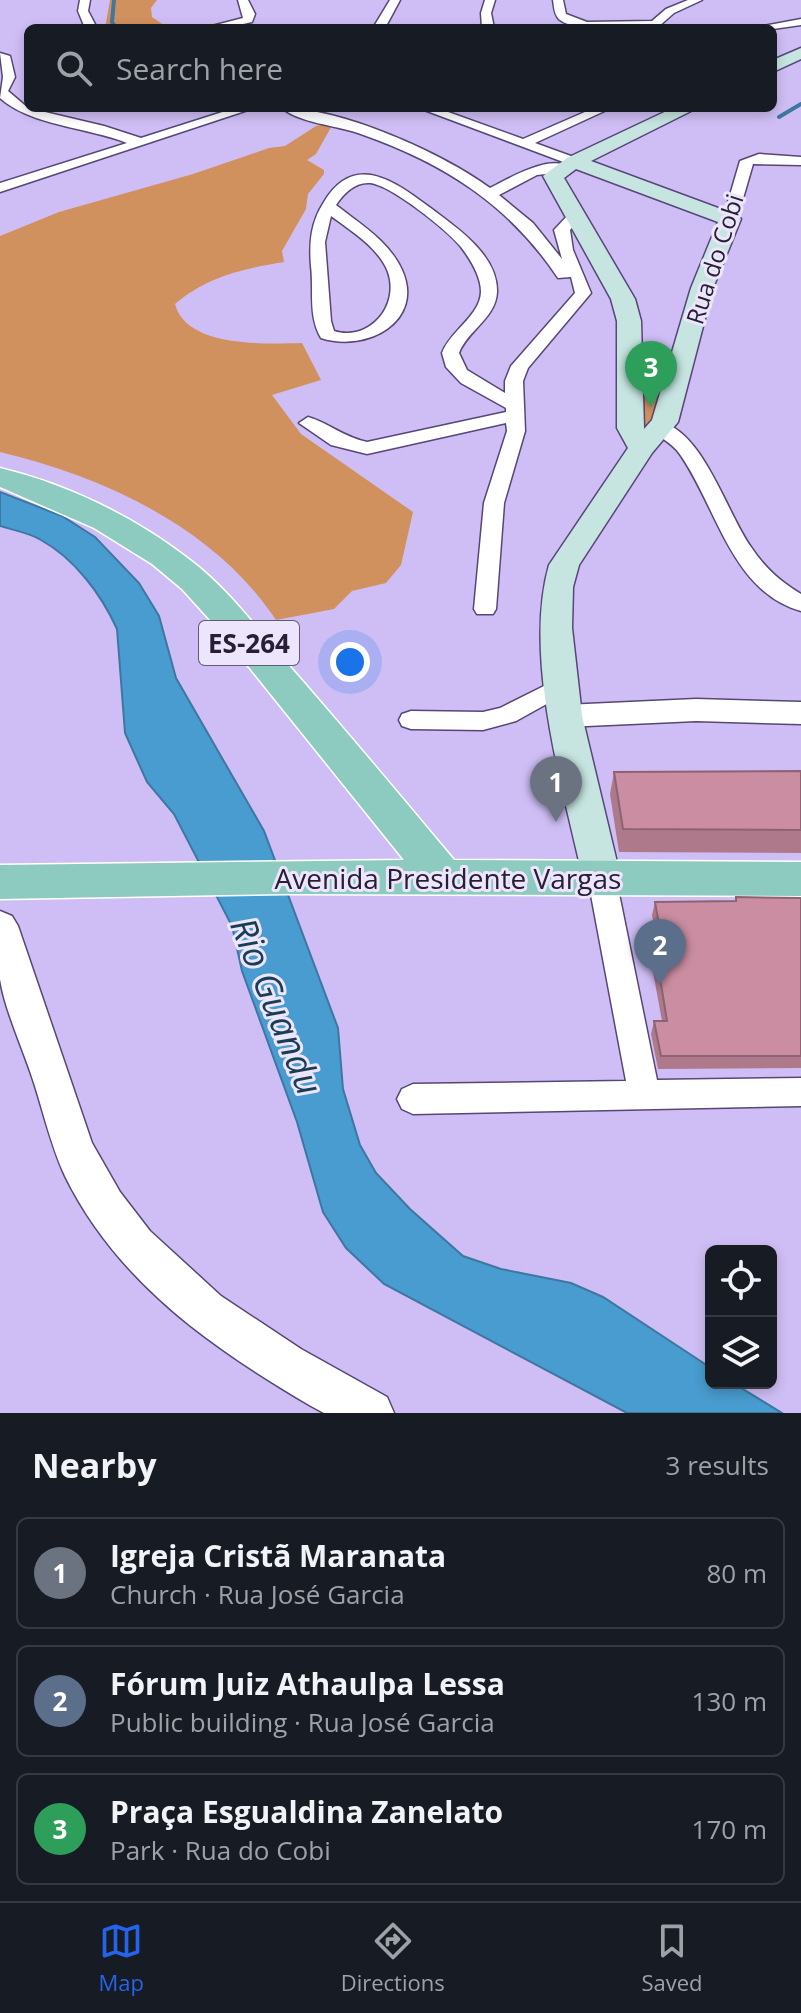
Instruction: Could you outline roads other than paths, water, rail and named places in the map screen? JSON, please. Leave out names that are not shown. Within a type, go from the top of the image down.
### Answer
[{"type":"main road","points":[[777,65],[801,53]]},
{"type":"main road","points":[[651,438],[630,428],[629,321],[623,299],[553,179],[569,165],[680,112]]},
{"type":"main road","points":[[569,165],[730,219]]},
{"type":"main road","name":"Rua do Cobi","points":[[602,879],[564,700],[556,607],[564,565],[669,412],[702,288],[730,219]]},
{"type":"main road","name":"ES-264","points":[[0,477],[55,497],[119,528],[166,558],[207,593],[332,740],[443,878]]},
{"type":"main road","name":"Avenida Presidente Vargas","points":[[0,882],[287,877],[801,879]]},
{"type":"street","points":[[85,0],[83,11],[89,24]]},
{"type":"street","points":[[229,24],[248,20],[250,14],[243,0]]},
{"type":"street","points":[[381,24],[395,0]]},
{"type":"street","points":[[487,24],[486,13],[490,0]]},
{"type":"street","points":[[558,0],[561,15],[571,22],[585,24]]},
{"type":"street","points":[[654,24],[670,11],[697,0]]},
{"type":"street","points":[[777,25],[801,22]]},
{"type":"street","points":[[4,56],[9,77],[1,92],[24,106]]},
{"type":"street","points":[[36,112],[96,127],[141,143]]},
{"type":"street","points":[[0,188],[236,112]]},
{"type":"street","points":[[302,112],[366,131],[451,168],[521,220],[542,241],[570,288],[571,304]]},
{"type":"street","points":[[436,112],[523,144],[569,165]]},
{"type":"street","points":[[523,144],[591,112]]},
{"type":"street","name":"Rua do Cobi","points":[[730,219],[747,161],[759,158],[801,161]]},
{"type":"street","points":[[488,195],[534,171],[569,165]]},
{"type":"street","points":[[329,207],[384,254],[396,271],[400,285],[392,314],[372,333],[358,339],[343,340],[324,331],[319,232],[329,207],[334,195],[347,183],[379,181],[404,195],[467,244],[486,269],[491,297],[483,312],[454,344],[451,356],[463,375],[517,410]]},
{"type":"street","points":[[485,609],[494,503],[516,431],[514,381],[520,366],[581,296],[583,288],[563,237],[565,224],[574,217]]},
{"type":"street","points":[[627,357],[681,364]]},
{"type":"street","points":[[308,423],[338,441],[367,448],[517,410]]},
{"type":"street","points":[[651,438],[686,448],[739,546],[755,568],[771,585],[801,604]]},
{"type":"street","points":[[411,720],[483,721],[564,700],[696,710],[801,713]]},
{"type":"street","points":[[602,879],[644,1093]]},
{"type":"street","points":[[0,926],[79,1161],[109,1213],[160,1271],[206,1315],[285,1367],[371,1413]]},
{"type":"street","points":[[413,1099],[801,1092]]},
{"type":"water","name":"Rio Guandu","points":[[0,492],[62,516],[95,537],[139,583],[159,616],[176,678],[264,831],[338,1028],[343,1089],[360,1145],[376,1173],[410,1209],[463,1256],[501,1269],[571,1283],[603,1297],[705,1364],[705,1389],[743,1389],[782,1413],[627,1413],[384,1284],[346,1248],[323,1212],[297,1122],[242,971],[232,926],[174,814],[147,782],[125,733],[117,629],[95,590],[65,557],[37,538],[0,526]]},
{"type":"waterway","points":[[113,24],[114,0]]},
{"type":"waterway","points":[[779,117],[801,104]]},
{"type":"place","name":"Praça Esgualdina Zanelato","points":[[651,407]]},
{"type":"place","name":"Igreja Cristã Maranata","points":[[556,822]]},
{"type":"place","name":"Fórum Juiz Athaulpa Lessa","points":[[660,985]]}]
